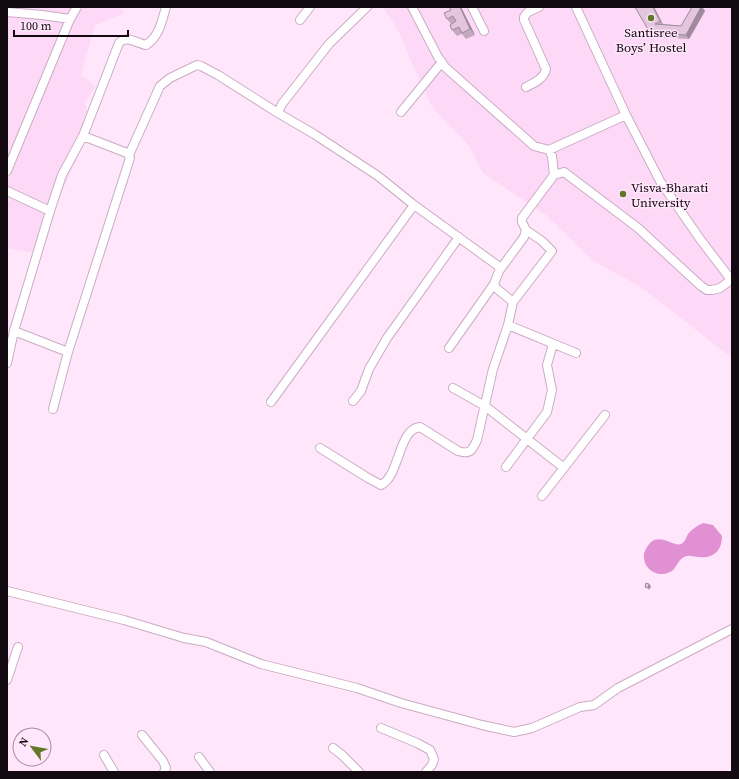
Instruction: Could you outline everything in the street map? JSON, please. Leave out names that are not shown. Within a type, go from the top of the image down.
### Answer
[{"type":"street","points":[[7,171],[70,19],[77,7]]},
{"type":"street","points":[[7,363],[14,331],[62,175],[83,136],[119,43],[123,39],[128,39],[146,45],[153,40],[159,29],[166,7]]},
{"type":"street","points":[[300,20],[310,7]]},
{"type":"street","points":[[412,7],[445,67],[534,146],[549,150],[626,115]]},
{"type":"street","points":[[472,7],[484,32]]},
{"type":"street","points":[[526,87],[538,80],[546,69],[524,20],[524,17],[528,12],[539,7]]},
{"type":"street","points":[[320,448],[381,485],[386,482],[390,476],[409,433],[414,427],[420,427],[458,451],[465,453],[473,449],[477,440],[492,369],[508,325],[513,302],[552,252],[542,241],[526,230],[522,222],[522,218],[554,175],[564,172],[638,228],[685,273],[707,290],[720,288],[732,281],[700,239],[660,181],[626,115],[576,7]]},
{"type":"street","points":[[278,113],[282,104],[329,44],[364,8]]},
{"type":"street","points":[[7,12],[70,19]]},
{"type":"street","points":[[401,112],[442,62]]},
{"type":"street","points":[[53,409],[68,352],[130,162],[130,155],[160,86],[170,78],[197,65],[218,75],[319,137],[378,176],[414,205],[502,268]]},
{"type":"street","points":[[83,136],[130,155]]},
{"type":"street","points":[[549,150],[552,156],[554,175]]},
{"type":"street","points":[[7,191],[50,211]]},
{"type":"street","points":[[272,402],[414,205]]},
{"type":"street","points":[[448,348],[494,284],[502,268],[524,237],[526,230]]},
{"type":"street","points":[[353,401],[361,391],[369,369],[387,338],[459,237]]},
{"type":"street","points":[[494,284],[496,288],[513,302]]},
{"type":"street","points":[[508,325],[576,353]]},
{"type":"street","points":[[14,331],[68,352]]},
{"type":"street","points":[[506,466],[547,412],[552,390],[547,365],[553,344]]},
{"type":"street","points":[[453,388],[484,406],[564,468]]},
{"type":"street","points":[[542,496],[605,415]]},
{"type":"street","points":[[7,591],[124,620],[184,638],[206,642],[260,664],[357,688],[401,703],[514,732],[532,728],[580,707],[594,705],[618,688],[732,629]]},
{"type":"street","points":[[7,680],[18,647]]},
{"type":"street","points":[[381,728],[430,750],[434,759],[432,765],[426,772]]},
{"type":"street","points":[[142,735],[163,761],[166,768],[164,772]]},
{"type":"street","points":[[333,748],[359,772]]},
{"type":"street","points":[[104,755],[114,772]]},
{"type":"street","points":[[199,757],[210,772]]},
{"type":"shaded area","points":[[7,7],[120,7],[124,13],[95,25],[81,75],[96,86],[85,102],[91,129],[33,253],[7,248]]},
{"type":"shaded area","name":"Visva-Bharati University","points":[[383,7],[732,7],[732,358],[641,287],[592,260],[546,215],[483,173],[470,147],[432,107],[400,33]]},
{"type":"shaded area","points":[[703,523],[713,525],[722,536],[722,541],[716,553],[708,557],[684,557],[672,571],[667,573],[657,573],[649,569],[644,560],[644,555],[646,548],[651,542],[659,539],[674,544],[681,544],[691,531]]},
{"type":"building","points":[[449,7],[460,7],[470,29],[462,33],[459,27],[452,30],[450,25],[456,21],[453,16],[447,19],[444,13],[451,10]]},
{"type":"building","name":"Santisree Boys’ Hostel","points":[[635,7],[653,7],[660,21],[655,24],[681,26],[692,7],[701,7],[686,35],[650,33]]},
{"type":"building","points":[[646,583],[649,584],[648,588],[645,587]]},
{"type":"place","name":"Santisree Boys’ Hostel","points":[[651,18]]},
{"type":"place","name":"Visva-Bharati University","points":[[623,194]]}]
